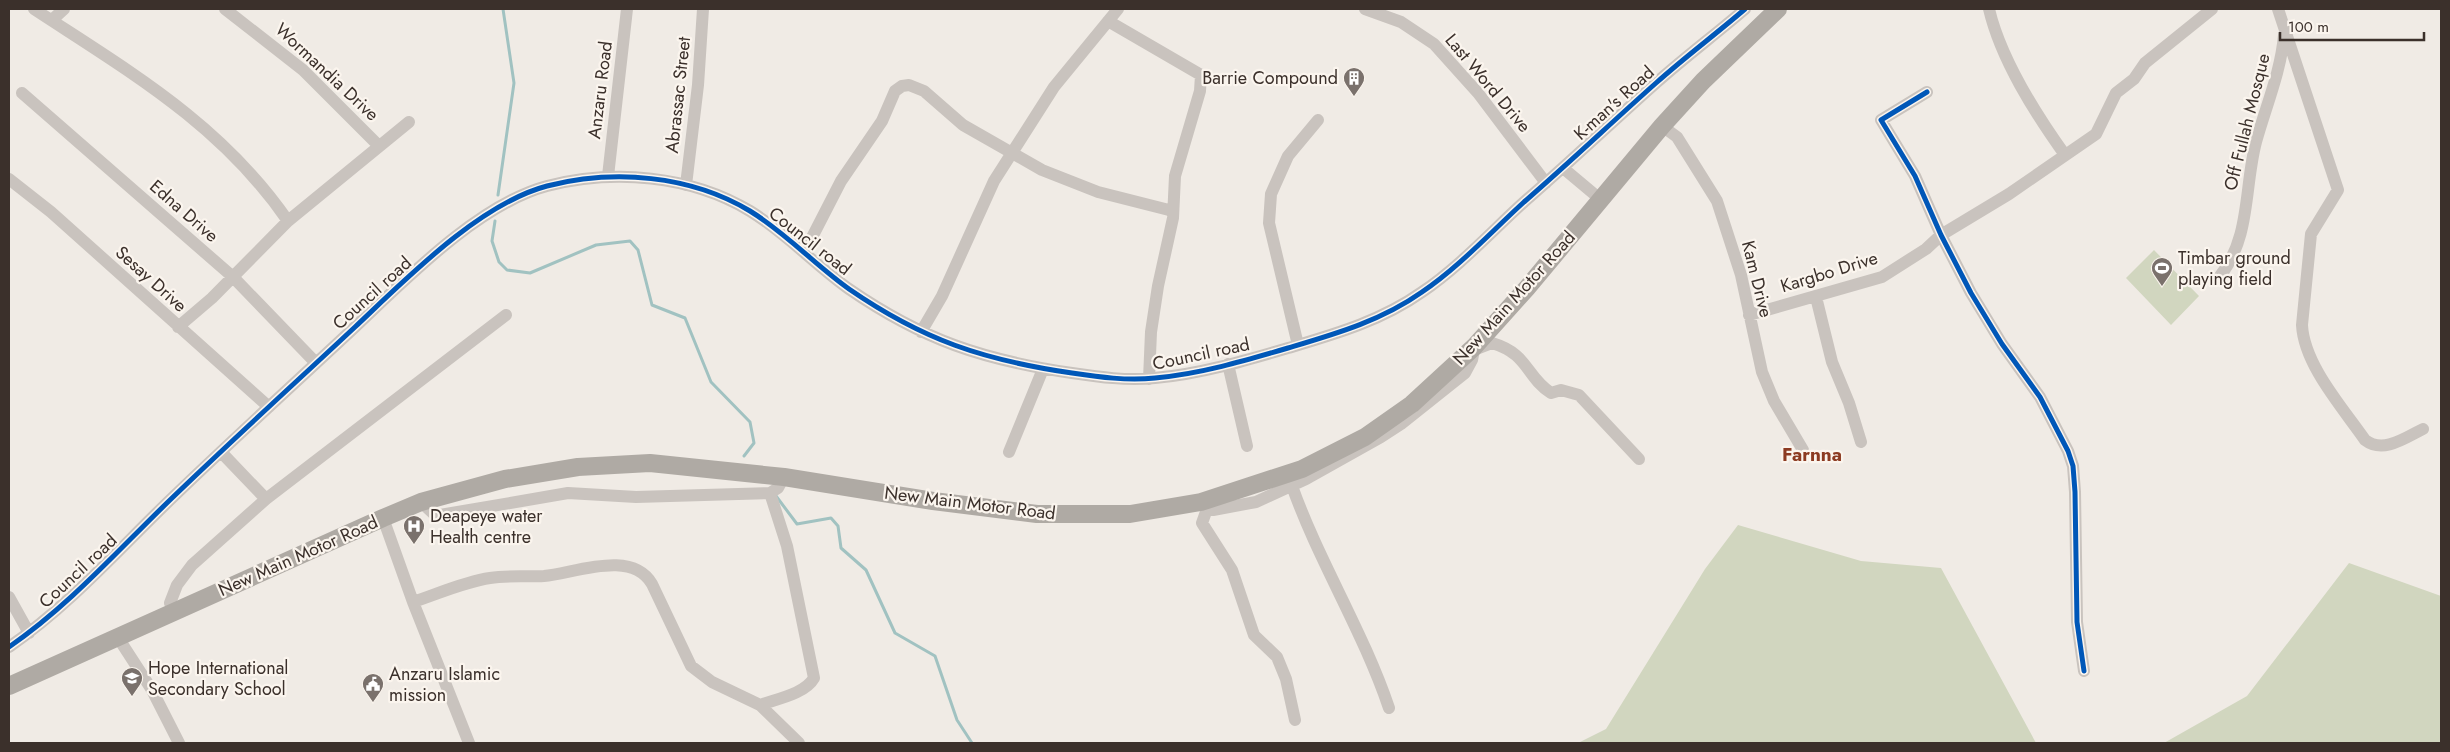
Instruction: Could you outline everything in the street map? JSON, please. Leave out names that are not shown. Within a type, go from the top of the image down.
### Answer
[{"type":"highway","name":"New Main Motor Road","points":[[9,675],[360,518],[418,495],[503,470],[578,459],[650,455],[786,469],[935,493],[1034,504],[1128,505],[1197,494],[1297,461],[1360,429],[1406,398],[1469,341],[1521,283],[1696,74],[1766,9]]},
{"type":"highway","name":"New Main Motor Road","points":[[9,686],[117,636],[421,502],[504,479],[578,467],[650,463],[784,477],[933,501],[1037,514],[1130,514],[1204,506],[1302,469],[1365,437],[1412,404],[1474,349],[1702,81],[1778,9]]},
{"type":"street","points":[[34,9],[131,71],[195,120],[237,158],[288,221]]},
{"type":"street","points":[[52,20],[64,9]]},
{"type":"street","name":"Wormandia Drive","points":[[225,9],[303,70],[379,146]]},
{"type":"street","name":"Anzaru Road","points":[[608,176],[627,9]]},
{"type":"street","name":"Abrassac Street","points":[[686,185],[698,85],[703,9]]},
{"type":"street","points":[[921,332],[942,296],[994,181],[1054,87],[1118,9]]},
{"type":"street","name":"Last Word Drive","points":[[1365,9],[1401,22],[1434,44],[1478,94],[1546,183]]},
{"type":"street","points":[[1989,9],[2003,49],[2040,120],[2065,156]]},
{"type":"street","name":"Kargbo Drive","points":[[1749,315],[1882,277],[1926,249],[1941,235],[2009,194],[2096,134],[2116,93],[2134,79],[2146,63],[2212,9]]},
{"type":"street","name":"Off Fullah Mosque","points":[[2278,9],[2337,183],[2337,194],[2313,229],[2309,243],[2302,332],[2308,354],[2365,440],[2373,446],[2379,447],[2392,444],[2423,430]]},
{"type":"street","name":"K-man's Road","points":[[1505,220],[1659,80],[1742,10]]},
{"type":"street","points":[[1108,21],[1202,74],[1200,91],[1174,176],[1173,213],[1151,332],[1149,379]]},
{"type":"street","name":"Off Fullah Mosque","points":[[2220,276],[2231,262],[2243,231],[2251,163],[2281,57],[2285,29]]},
{"type":"street","points":[[805,251],[842,181],[882,121],[895,91],[902,86],[909,85],[924,91],[963,125],[1042,170],[1098,192],[1169,210],[1173,213]]},
{"type":"street","points":[[1926,92],[1881,120],[1915,176],[1941,235],[1988,324],[2040,397],[2062,438],[2073,466],[2077,622],[2084,671]]},
{"type":"street","name":"Edna Drive","points":[[22,93],[233,277],[316,363]]},
{"type":"street","points":[[1298,345],[1269,223],[1271,194],[1288,156],[1318,120]]},
{"type":"street","points":[[178,327],[233,277],[288,221],[408,122]]},
{"type":"street","name":"Kam Drive","points":[[1662,126],[1677,137],[1717,201],[1741,276],[1757,354],[1766,384],[1803,450]]},
{"type":"street","points":[[1563,168],[1594,194]]},
{"type":"street","name":"Council road","points":[[9,647],[29,633],[73,596],[220,452],[393,291],[485,215],[522,195],[545,187],[608,176],[634,177],[686,185],[745,208],[805,251],[844,285],[890,316],[921,332],[952,346],[996,359],[1043,369],[1105,378],[1149,379],[1188,374],[1298,345],[1374,321],[1423,292],[1505,220]]},
{"type":"street","name":"Sesay Drive","points":[[9,179],[51,212],[269,407]]},
{"type":"street","points":[[1816,297],[1832,362],[1849,403],[1861,442]]},
{"type":"street","points":[[170,604],[176,585],[192,565],[266,499],[506,315]]},
{"type":"street","points":[[1295,720],[1286,679],[1277,657],[1254,635],[1232,570],[1202,523],[1204,506],[1213,510],[1256,502],[1292,486],[1401,424],[1465,373],[1472,360],[1474,349],[1492,343],[1507,349],[1525,363],[1535,378],[1551,393],[1561,390],[1579,395],[1639,459]]},
{"type":"street","points":[[1228,364],[1246,446]]},
{"type":"street","points":[[1009,452],[1043,369]]},
{"type":"street","points":[[220,452],[266,499]]},
{"type":"street","points":[[421,502],[434,514],[440,515],[568,492],[636,497],[770,493],[778,488],[784,477]]},
{"type":"street","points":[[1292,486],[1303,516],[1375,666],[1389,708]]},
{"type":"street","points":[[760,705],[794,692],[811,683],[814,678],[802,628],[787,546],[770,493]]},
{"type":"street","points":[[384,518],[413,602],[469,743]]},
{"type":"street","points":[[413,602],[466,583],[491,577],[545,576],[602,566],[630,569],[648,576],[691,666],[712,682],[760,705],[799,743]]},
{"type":"street","points":[[9,597],[29,633]]},
{"type":"street","points":[[117,636],[152,690],[179,743]]},
{"type":"green space","name":"Timbar ground playing field","points":[[2154,250],[2199,296],[2171,325],[2126,278]]},
{"type":"green space","points":[[1738,525],[1861,561],[1941,568],[2036,743],[1578,743],[1606,729],[1705,569]]},
{"type":"green space","points":[[2349,563],[2441,596],[2441,743],[2164,743],[2247,696]]},
{"type":"waterway","points":[[498,195],[514,83],[503,9]]},
{"type":"waterway","points":[[495,221],[492,241],[499,262],[507,270],[530,273],[596,245],[630,241],[638,250],[652,305],[685,318],[711,382],[750,422],[754,443],[744,456]]},
{"type":"waterway","points":[[776,496],[797,524],[831,518],[838,526],[841,548],[866,570],[895,633],[935,656],[957,720],[972,743]]},
{"type":"cycle path","points":[[9,647],[73,595],[194,477],[420,266],[470,226],[495,209],[521,195],[547,186],[599,178],[625,177],[677,183],[727,199],[750,211],[788,239],[836,280],[876,307],[929,335],[982,354],[1040,368],[1113,378],[1134,379],[1172,376],[1238,362],[1357,326],[1390,311],[1422,292],[1462,260],[1656,83],[1745,9]]},
{"type":"cycle path","points":[[1927,92],[1881,120],[1915,176],[1941,235],[1971,293],[2002,344],[2040,397],[2068,451],[2073,466],[2075,492],[2077,622],[2084,671]]},
{"type":"place","name":"Barrie Compound","points":[[1354,97]]},
{"type":"place","name":"Timbar ground playing field","points":[[2162,287]]},
{"type":"place","name":"Deapeye water Health centre","points":[[414,545]]},
{"type":"place","name":"Hope International Secondary School","points":[[132,697]]},
{"type":"place","name":"Anzaru Islamic mission","points":[[373,703]]},
{"type":"district","name":"Farnna","points":[[1812,454]]}]
